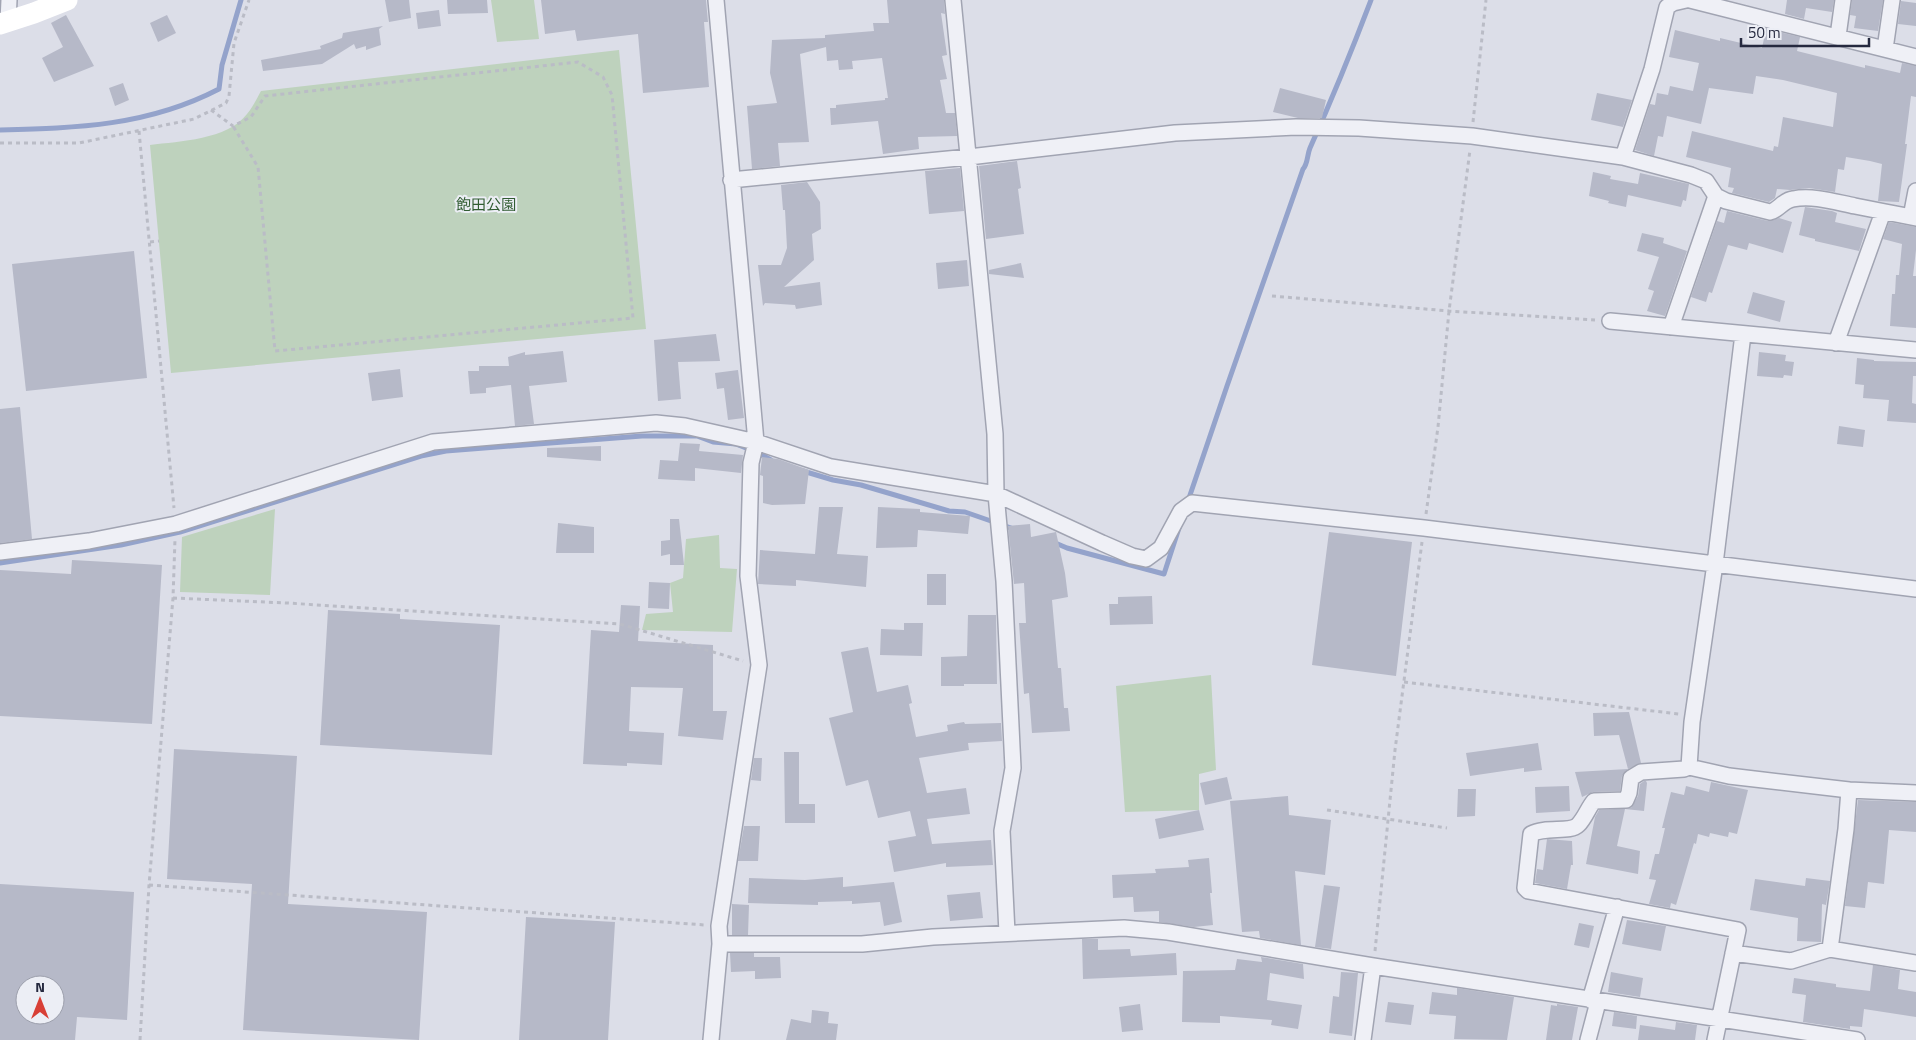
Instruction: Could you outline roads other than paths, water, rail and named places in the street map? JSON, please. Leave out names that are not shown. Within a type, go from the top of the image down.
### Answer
[{"type":"main road","points":[[4,22],[67,0]]},
{"type":"street","points":[[4,22],[9,0]]},
{"type":"street","points":[[711,1040],[720,944],[719,926],[759,665],[748,576],[752,463],[756,442],[716,0]]},
{"type":"street","points":[[953,0],[996,434],[996,494],[1004,581],[1013,768],[1002,831],[1007,933]]},
{"type":"street","points":[[1624,157],[1652,69],[1668,7],[1673,3],[1686,0]]},
{"type":"street","points":[[1690,0],[1838,36],[1916,58]]},
{"type":"street","points":[[1838,36],[1843,0]]},
{"type":"street","points":[[1885,49],[1892,0]]},
{"type":"street","points":[[731,180],[969,157],[1175,133],[1287,128],[1359,128],[1472,136],[1624,157],[1691,175],[1706,181],[1716,196],[1726,201],[1770,212],[1791,199],[1803,198],[1914,218],[1916,190]]},
{"type":"street","points":[[1671,327],[1716,196]]},
{"type":"street","points":[[1836,342],[1884,212]]},
{"type":"street","points":[[1610,321],[1916,350]]},
{"type":"street","points":[[1689,767],[1693,716],[1715,564],[1743,334]]},
{"type":"street","points":[[0,552],[89,541],[176,524],[433,442],[656,423],[685,426],[756,442],[831,467],[996,494],[1132,556],[1146,559],[1161,548],[1181,511],[1192,503],[1424,528],[1916,589]]},
{"type":"street","points":[[1716,1040],[1738,930],[1528,891],[1524,888],[1531,834],[1539,829],[1569,830],[1578,826],[1594,801],[1626,800],[1630,793],[1631,778],[1641,772],[1689,767],[1729,776],[1849,790],[1916,793]]},
{"type":"street","points":[[1830,949],[1846,829],[1849,790]]},
{"type":"street","points":[[1588,1040],[1594,1001],[1616,907]]},
{"type":"street","points":[[720,944],[862,944],[933,937],[1124,928],[1168,932],[1594,1001],[1857,1040]]},
{"type":"street","points":[[1733,953],[1791,961],[1830,949],[1916,962]]},
{"type":"street","points":[[1363,1040],[1373,966]]},
{"type":"waterway","points":[[0,130],[84,126],[139,118],[166,111],[219,89],[222,65],[241,0]]},
{"type":"waterway","points":[[1188,501],[1303,169],[1306,165],[1310,148],[1371,0]]},
{"type":"waterway","points":[[0,563],[121,545],[180,532],[421,456],[446,451],[642,436],[697,436],[713,442],[736,444],[771,460]]},
{"type":"waterway","points":[[803,471],[833,480],[861,485],[949,511],[965,512],[1014,529]]},
{"type":"waterway","points":[[1053,542],[1067,548],[1164,574],[1179,528]]},
{"type":"park label","name":"飽田公園","points":[[486,205]]}]
